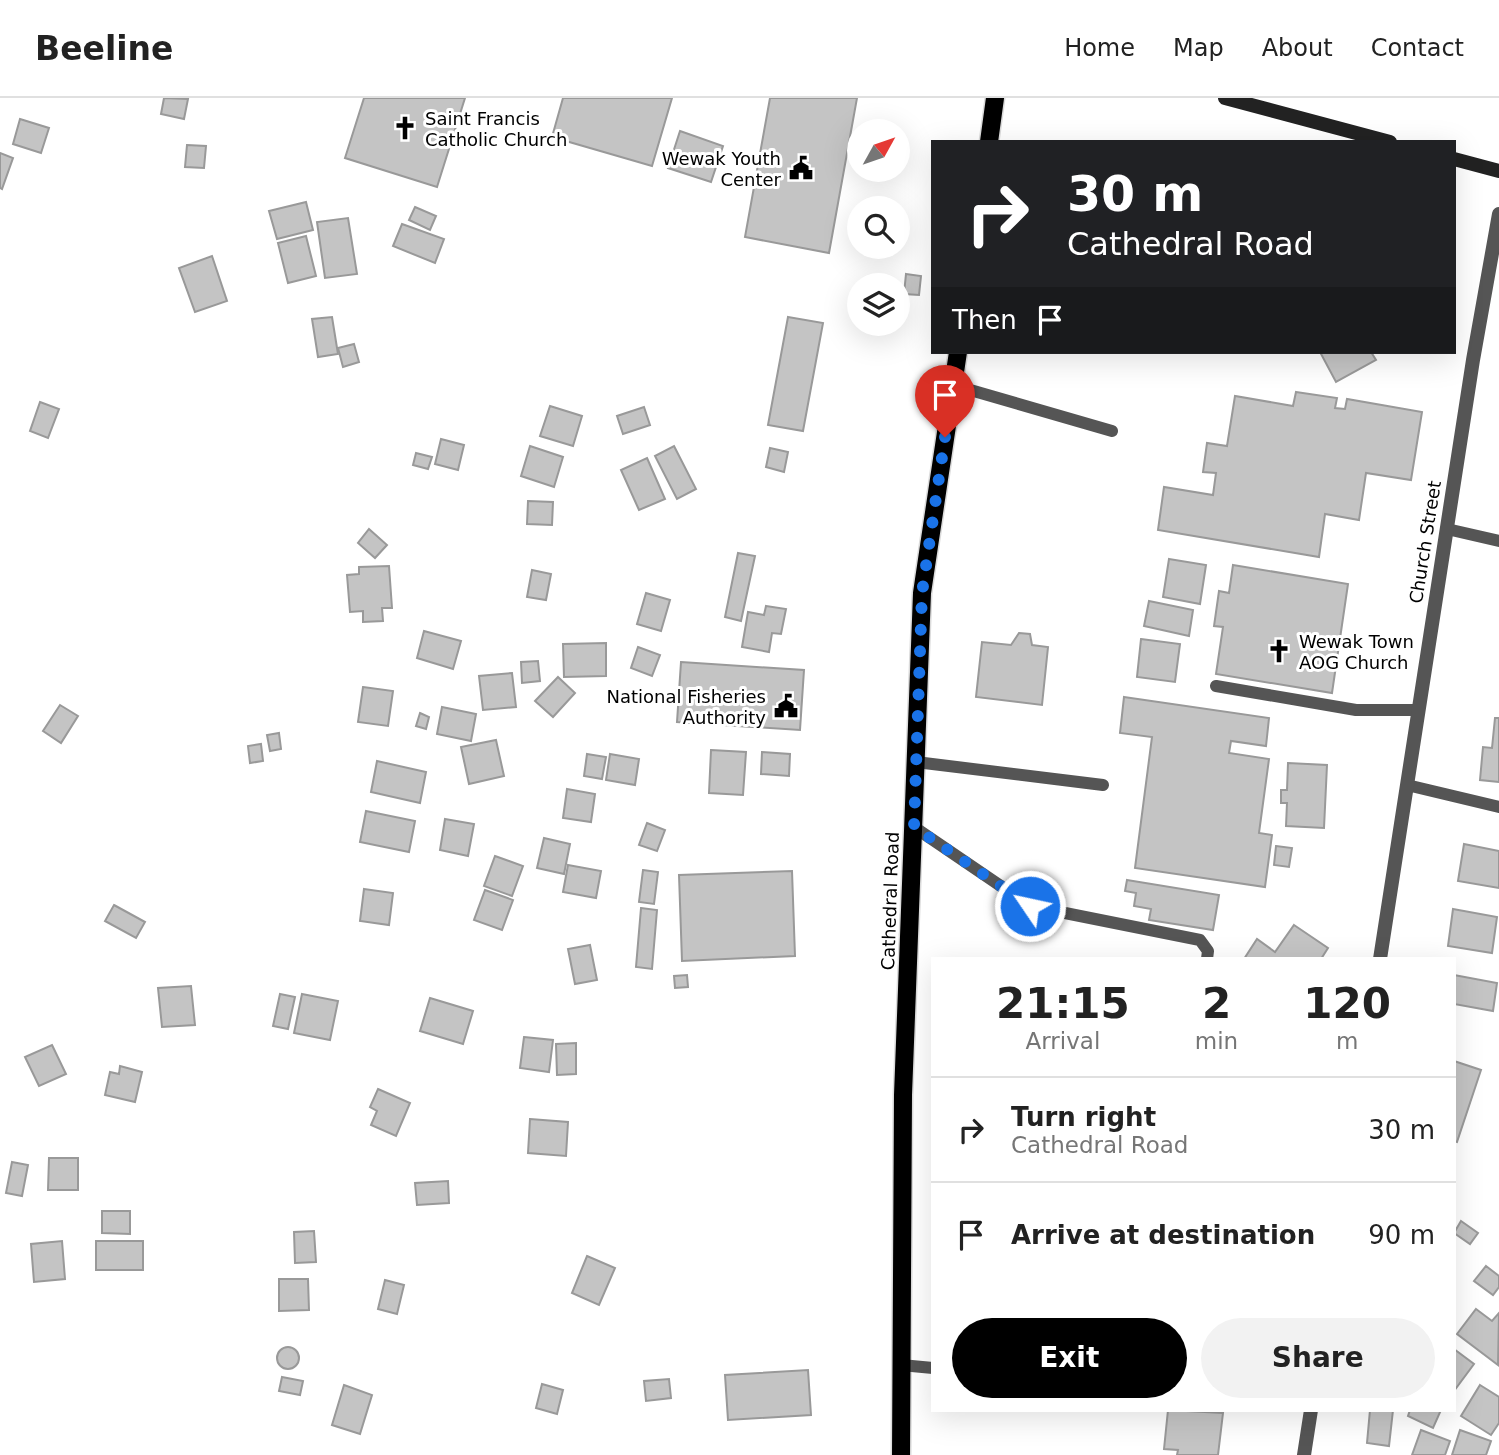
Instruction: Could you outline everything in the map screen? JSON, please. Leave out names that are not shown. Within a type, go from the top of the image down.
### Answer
[{"type":"main road","points":[[989,140],[995,98]]},
{"type":"main road","name":"Cathedral Road","points":[[901,1455],[903,1095],[922,593],[958,354]]},
{"type":"street","points":[[1225,98],[1383,140]]},
{"type":"street","points":[[1456,159],[1499,170]]},
{"type":"street","name":"Church Street","points":[[1380,957],[1499,214]]},
{"type":"street","points":[[1304,1455],[1311,1412]]},
{"type":"lane","points":[[953,385],[1112,431]]},
{"type":"lane","points":[[1447,529],[1499,541]]},
{"type":"lane","points":[[1216,686],[1356,710],[1418,710]]},
{"type":"lane","points":[[916,762],[1103,785]]},
{"type":"lane","points":[[1407,785],[1499,807]]},
{"type":"lane","points":[[914,827],[1030,906],[1200,940],[1208,951],[1207,957]]},
{"type":"lane","points":[[901,1365],[931,1367]]},
{"type":"building","points":[[164,98],[188,99],[184,119],[161,114]]},
{"type":"building","name":"Saint Francis Catholic Church","points":[[364,98],[465,98],[437,187],[345,158]]},
{"type":"building","points":[[563,98],[672,98],[652,166],[552,137]]},
{"type":"building","name":"Wewak Youth Center","points":[[770,98],[857,98],[853,119],[847,119],[847,153],[829,253],[745,237]]},
{"type":"building","points":[[20,119],[49,128],[41,153],[13,144]]},
{"type":"building","points":[[680,131],[723,146],[711,182],[668,168]]},
{"type":"building","points":[[187,145],[206,146],[204,168],[185,167]]},
{"type":"building","points":[[0,153],[13,158],[2,189],[0,188]]},
{"type":"building","points":[[306,202],[313,230],[277,239],[269,211]]},
{"type":"building","points":[[415,207],[436,216],[430,230],[409,220]]},
{"type":"building","points":[[348,218],[357,274],[325,278],[317,222]]},
{"type":"building","points":[[402,224],[444,239],[435,263],[393,246]]},
{"type":"building","points":[[306,236],[316,276],[288,283],[278,243]]},
{"type":"building","points":[[212,256],[227,301],[195,312],[179,268]]},
{"type":"building","points":[[910,275],[921,276],[919,295],[910,294]]},
{"type":"building","points":[[332,317],[338,354],[318,357],[312,319]]},
{"type":"building","points":[[788,317],[823,323],[803,431],[768,425]]},
{"type":"building","points":[[354,344],[359,362],[343,367],[338,348]]},
{"type":"building","points":[[1321,354],[1372,354],[1376,360],[1336,382]]},
{"type":"building","points":[[1296,392],[1337,398],[1335,408],[1345,409],[1347,399],[1422,412],[1411,480],[1366,473],[1359,520],[1325,514],[1319,557],[1158,530],[1164,487],[1213,495],[1216,473],[1203,472],[1207,443],[1227,446],[1235,396],[1293,406]]},
{"type":"building","points":[[40,402],[59,409],[48,438],[30,431]]},
{"type":"building","points":[[550,406],[582,416],[573,446],[540,436]]},
{"type":"building","points":[[644,407],[650,425],[623,434],[617,416]]},
{"type":"building","points":[[441,439],[464,445],[458,470],[435,464]]},
{"type":"building","points":[[530,446],[563,457],[554,487],[521,476]]},
{"type":"building","points":[[674,446],[696,489],[677,499],[655,456]]},
{"type":"building","points":[[770,448],[788,452],[784,472],[766,467]]},
{"type":"building","points":[[416,453],[432,457],[428,469],[413,465]]},
{"type":"building","points":[[647,458],[665,499],[639,510],[621,470]]},
{"type":"building","points":[[528,501],[553,502],[552,525],[527,524]]},
{"type":"building","points":[[369,529],[387,545],[375,558],[358,543]]},
{"type":"building","points":[[738,553],[755,556],[741,621],[725,617]]},
{"type":"building","points":[[1169,559],[1206,565],[1200,604],[1163,597]]},
{"type":"building","name":"Wewak Town AOG Church","points":[[1233,565],[1348,584],[1332,693],[1216,674],[1223,627],[1214,626],[1219,591],[1229,593]]},
{"type":"building","points":[[389,566],[392,608],[382,608],[383,621],[363,622],[363,611],[350,612],[347,575],[359,574],[359,567]]},
{"type":"building","points":[[532,570],[551,574],[546,600],[527,597]]},
{"type":"building","points":[[646,593],[670,600],[661,631],[637,624]]},
{"type":"building","points":[[1149,601],[1193,610],[1189,636],[1144,626]]},
{"type":"building","points":[[766,606],[786,609],[781,634],[772,633],[769,652],[742,647],[748,612],[764,615]]},
{"type":"building","points":[[424,631],[461,641],[453,669],[417,658]]},
{"type":"building","points":[[1019,633],[1030,634],[1032,645],[1048,647],[1042,705],[976,697],[982,642],[1011,645]]},
{"type":"building","points":[[1141,639],[1180,644],[1175,682],[1137,677]]},
{"type":"building","points":[[606,643],[606,676],[564,677],[563,644]]},
{"type":"building","points":[[638,647],[660,655],[652,676],[631,668]]},
{"type":"building","points":[[538,661],[540,681],[522,683],[521,662]]},
{"type":"building","points":[[681,662],[804,670],[800,730],[677,722]]},
{"type":"building","points":[[512,673],[516,707],[483,710],[479,676]]},
{"type":"building","points":[[558,677],[575,693],[553,717],[535,701]]},
{"type":"building","points":[[363,687],[393,691],[388,726],[358,722]]},
{"type":"building","points":[[1124,697],[1269,718],[1266,746],[1231,741],[1229,753],[1269,759],[1259,833],[1272,835],[1265,887],[1135,868],[1152,737],[1120,733]]},
{"type":"building","points":[[60,705],[78,716],[61,743],[43,731]]},
{"type":"building","points":[[442,707],[476,714],[471,741],[437,734]]},
{"type":"building","points":[[420,713],[429,717],[426,729],[416,726]]},
{"type":"building","points":[[1495,718],[1499,718],[1499,782],[1480,780],[1483,747],[1492,748]]},
{"type":"building","points":[[279,733],[281,749],[270,751],[267,735]]},
{"type":"building","points":[[496,740],[504,776],[469,784],[461,747]]},
{"type":"building","points":[[261,744],[263,761],[250,763],[248,746]]},
{"type":"building","points":[[711,750],[746,752],[743,795],[709,793]]},
{"type":"building","points":[[762,752],[790,754],[789,776],[761,774]]},
{"type":"building","points":[[587,754],[606,757],[602,779],[584,776]]},
{"type":"building","points":[[610,754],[639,759],[635,785],[606,780]]},
{"type":"building","points":[[377,761],[426,772],[420,803],[371,792]]},
{"type":"building","points":[[1288,763],[1327,765],[1324,828],[1286,826],[1287,803],[1281,803],[1281,790],[1287,790]]},
{"type":"building","points":[[567,789],[595,794],[591,822],[563,818]]},
{"type":"building","points":[[366,811],[415,821],[409,852],[360,842]]},
{"type":"building","points":[[445,819],[474,824],[468,856],[440,850]]},
{"type":"building","points":[[647,823],[665,830],[657,851],[639,845]]},
{"type":"building","points":[[544,838],[570,844],[564,874],[537,868]]},
{"type":"building","points":[[1464,844],[1499,851],[1499,888],[1458,881]]},
{"type":"building","points":[[1276,846],[1292,848],[1289,867],[1274,865]]},
{"type":"building","points":[[495,856],[523,866],[512,896],[484,886]]},
{"type":"building","points":[[568,865],[601,871],[596,898],[563,892]]},
{"type":"building","points":[[643,870],[658,872],[654,904],[639,902]]},
{"type":"building","points":[[792,871],[795,956],[682,961],[679,875]]},
{"type":"building","points":[[1127,880],[1219,895],[1213,930],[1149,920],[1151,909],[1134,906],[1136,893],[1125,891]]},
{"type":"building","points":[[364,889],[393,893],[389,925],[360,921]]},
{"type":"building","points":[[485,890],[513,900],[502,930],[474,920]]},
{"type":"building","points":[[114,905],[145,922],[136,938],[105,921]]},
{"type":"building","points":[[641,908],[657,910],[652,969],[636,967]]},
{"type":"building","points":[[1453,909],[1497,917],[1492,953],[1448,946]]},
{"type":"building","points":[[1294,925],[1328,948],[1322,957],[1245,957],[1257,939],[1275,952]]},
{"type":"building","points":[[590,945],[597,980],[575,984],[568,949]]},
{"type":"building","points":[[687,975],[688,987],[675,988],[674,976]]},
{"type":"building","points":[[1456,975],[1497,983],[1493,1011],[1456,1004]]},
{"type":"building","points":[[191,986],[195,1025],[162,1027],[158,988]]},
{"type":"building","points":[[280,994],[295,997],[288,1029],[273,1026]]},
{"type":"building","points":[[302,994],[338,1001],[330,1040],[294,1033]]},
{"type":"building","points":[[430,998],[473,1011],[463,1044],[420,1031]]},
{"type":"building","points":[[524,1037],[553,1040],[549,1072],[520,1068]]},
{"type":"building","points":[[576,1043],[576,1074],[557,1075],[556,1044]]},
{"type":"building","points":[[52,1045],[66,1074],[39,1086],[25,1057]]},
{"type":"building","points":[[1456,1062],[1481,1070],[1456,1142]]},
{"type":"building","points":[[120,1066],[142,1072],[135,1102],[105,1095],[110,1072],[119,1074]]},
{"type":"building","points":[[378,1089],[410,1103],[396,1136],[371,1125],[377,1111],[370,1107]]},
{"type":"building","points":[[530,1119],[568,1122],[566,1156],[528,1153]]},
{"type":"building","points":[[49,1158],[78,1158],[78,1190],[48,1190]]},
{"type":"building","points":[[12,1162],[28,1165],[22,1196],[6,1193]]},
{"type":"building","points":[[448,1181],[449,1203],[417,1205],[415,1183]]},
{"type":"building","points":[[102,1211],[130,1211],[130,1234],[102,1233]]},
{"type":"building","points":[[1461,1221],[1478,1233],[1470,1244],[1456,1234]]},
{"type":"building","points":[[314,1231],[316,1262],[295,1263],[294,1232]]},
{"type":"building","points":[[62,1241],[65,1279],[34,1282],[31,1244]]},
{"type":"building","points":[[96,1241],[143,1241],[143,1270],[96,1270]]},
{"type":"building","points":[[587,1256],[615,1268],[599,1305],[572,1293]]},
{"type":"building","points":[[1486,1266],[1499,1276],[1499,1287],[1493,1295],[1474,1281]]},
{"type":"building","points":[[279,1279],[308,1279],[309,1310],[279,1311]]},
{"type":"building","points":[[385,1280],[404,1285],[397,1314],[378,1309]]},
{"type":"building","points":[[1476,1309],[1492,1321],[1499,1313],[1498,1365],[1457,1334]]},
{"type":"building","points":[[288,1347],[296,1350],[299,1358],[296,1366],[288,1369],[280,1366],[277,1358],[280,1350]]},
{"type":"building","points":[[1456,1350],[1474,1364],[1456,1388]]},
{"type":"building","points":[[808,1370],[811,1415],[728,1420],[725,1375]]},
{"type":"building","points":[[282,1377],[303,1381],[300,1395],[279,1391]]},
{"type":"building","points":[[669,1379],[671,1398],[646,1401],[644,1381]]},
{"type":"building","points":[[542,1384],[563,1390],[557,1414],[536,1408]]},
{"type":"building","points":[[344,1385],[372,1395],[360,1434],[332,1425]]},
{"type":"building","points":[[1480,1385],[1499,1397],[1499,1423],[1491,1435],[1461,1416]]},
{"type":"building","points":[[1168,1412],[1223,1413],[1218,1455],[1177,1455],[1178,1450],[1164,1449]]},
{"type":"building","points":[[1370,1412],[1393,1412],[1389,1446],[1367,1443]]},
{"type":"building","points":[[1409,1412],[1440,1412],[1433,1428],[1408,1416]]},
{"type":"building","points":[[1421,1430],[1450,1441],[1445,1455],[1412,1455]]},
{"type":"building","points":[[1460,1430],[1491,1441],[1486,1455],[1452,1455]]},
{"type":"place","name":"Saint Francis Catholic Church","points":[[405,128]]},
{"type":"place","name":"Wewak Youth Center","points":[[801,168]]},
{"type":"place","name":"Wewak Town AOG Church","points":[[1279,651]]},
{"type":"place","name":"National Fisheries Authority","points":[[786,706]]},
{"type":"route","points":[[945,437],[922,593],[914,827],[1030,906]]}]
